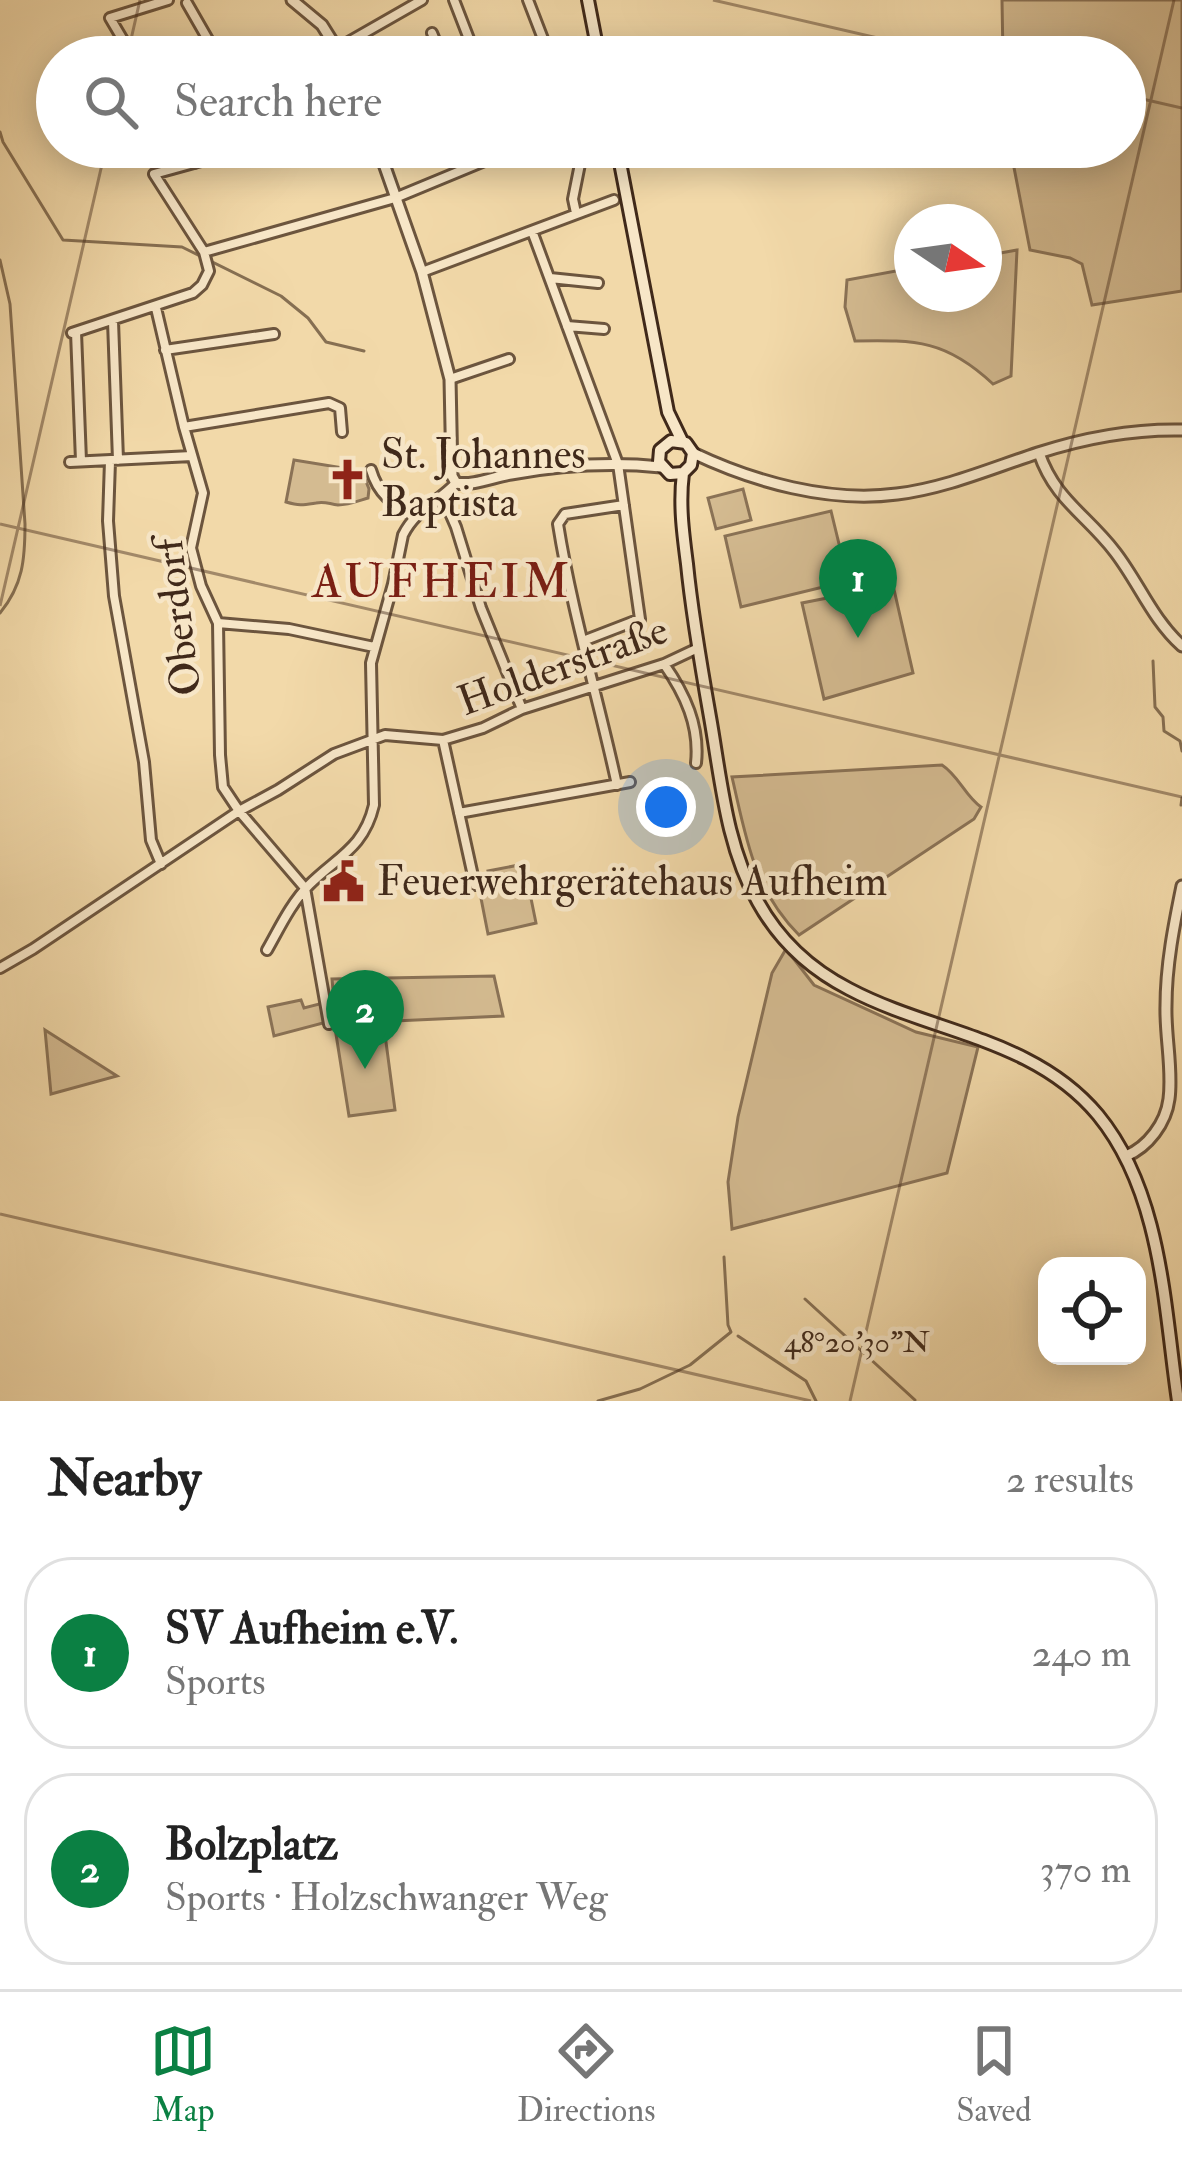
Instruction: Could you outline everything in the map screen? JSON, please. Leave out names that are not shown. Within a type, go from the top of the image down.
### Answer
[{"type":"main road","points":[[588,0],[595,36]]},
{"type":"main road","points":[[621,168],[668,412],[698,648],[732,838],[743,872],[780,936],[826,976],[869,1000],[1035,1062],[1096,1113],[1126,1156],[1153,1240],[1178,1401]]},
{"type":"main road","points":[[668,412],[689,446],[675,462]]},
{"type":"street","points":[[121,36],[110,18],[172,0],[188,2],[207,36]]},
{"type":"street","points":[[292,0],[309,5],[329,36]]},
{"type":"street","points":[[365,36],[422,0]]},
{"type":"street","points":[[454,0],[468,36]]},
{"type":"street","points":[[528,0],[542,36]]},
{"type":"street","points":[[176,168],[154,174],[204,252],[209,271],[202,285],[182,299],[74,332],[75,461],[192,456]]},
{"type":"street","points":[[385,168],[422,272],[451,379],[452,476],[461,485],[564,467],[675,462],[718,465],[824,493],[896,495],[1085,440],[1182,430]]},
{"type":"street","points":[[204,252],[395,198],[465,168]]},
{"type":"street","points":[[576,213],[573,200],[579,168]]},
{"type":"street","points":[[422,272],[614,200]]},
{"type":"street","points":[[532,231],[618,464],[640,619],[583,641]]},
{"type":"street","points":[[550,278],[598,283]]},
{"type":"street","name":"Oberdorf","points":[[156,308],[203,493],[191,548],[218,623],[220,773],[227,795],[305,888]]},
{"type":"street","points":[[113,321],[114,461],[109,520],[114,596],[143,762],[151,840],[161,864]]},
{"type":"street","points":[[567,326],[604,329]]},
{"type":"street","points":[[165,350],[274,334]]},
{"type":"street","points":[[451,379],[509,359]]},
{"type":"street","points":[[184,428],[329,403],[340,408],[342,432]]},
{"type":"street","points":[[1039,453],[1061,496],[1116,553],[1152,613],[1182,646]]},
{"type":"street","points":[[371,470],[387,499],[414,516]]},
{"type":"street","points":[[267,950],[305,888],[367,831],[374,805],[370,682],[374,647],[403,535],[414,516],[456,483]]},
{"type":"street","points":[[443,497],[522,709]]},
{"type":"street","points":[[617,784],[567,584],[558,524],[565,514],[624,505]]},
{"type":"street","points":[[218,623],[289,628],[374,647]]},
{"type":"street","name":"Holderstraße","points":[[0,968],[334,754],[385,735],[443,740],[698,648]]},
{"type":"street","points":[[664,664],[686,696],[696,763]]},
{"type":"street","points":[[443,740],[475,885]]},
{"type":"street","points":[[459,813],[630,782]]},
{"type":"street","points":[[1126,1156],[1154,1134],[1169,1099],[1167,971],[1182,886]]},
{"type":"street","points":[[305,888],[329,1024]]},
{"type":"street","points":[[1169,1099],[1182,1106]]},
{"type":"shaded area","points":[[1002,0],[1182,0],[1182,291],[1092,305],[1082,264],[1030,250],[1014,168],[1146,168],[1146,36],[1003,36]]},
{"type":"shaded area","points":[[1017,250],[1011,376],[993,384],[960,359],[930,346],[855,341],[845,307],[847,280],[894,271],[894,312],[1002,312],[1002,253]]},
{"type":"shaded area","points":[[294,460],[362,471],[368,498],[342,505],[286,502]]},
{"type":"shaded area","points":[[743,489],[751,520],[716,529],[708,498]]},
{"type":"shaded area","points":[[831,511],[848,581],[741,607],[725,536]]},
{"type":"shaded area","points":[[893,585],[913,673],[824,699],[802,603]]},
{"type":"shaded area","points":[[942,765],[981,807],[974,819],[799,935],[761,881],[732,777]]},
{"type":"shaded area","points":[[524,864],[536,923],[488,934],[478,883],[490,881],[488,871]]},
{"type":"shaded area","points":[[786,949],[814,985],[916,1032],[978,1047],[947,1173],[732,1229],[728,1182],[738,1117],[772,973]]},
{"type":"shaded area","points":[[494,976],[503,1016],[329,1024],[325,1003],[334,1001],[332,979]]},
{"type":"shaded area","points":[[301,1000],[304,1008],[323,1003],[327,1022],[274,1036],[268,1007]]},
{"type":"shaded area","points":[[384,1027],[395,1110],[349,1116],[335,1028]]},
{"type":"shaded area","points":[[45,1030],[117,1076],[51,1094]]},
{"type":"waterway","points":[[0,132],[63,240],[182,247],[281,296],[308,318],[326,342],[364,351]]},
{"type":"waterway","points":[[0,260],[10,304],[25,524],[21,571],[0,613]]},
{"type":"waterway","points":[[1153,661],[1155,707],[1163,717],[1164,731],[1180,741],[1182,751]]},
{"type":"waterway","points":[[1181,805],[1182,798]]},
{"type":"waterway","points":[[598,1401],[640,1389],[690,1365],[731,1332],[724,1257]]},
{"type":"waterway","points":[[805,1299],[915,1400]]},
{"type":"waterway","points":[[738,1336],[806,1381],[816,1401]]},
{"type":"place","name":"St. Johannes Baptista","points":[[347,479]]},
{"type":"place","name":"SV Aufheim e.V.","points":[[858,638]]},
{"type":"place","name":"Feuerwehrgerätehaus Aufheim","points":[[343,882]]},
{"type":"place","name":"Bolzplatz","points":[[365,1069]]},
{"type":"district","name":"AUFHEIM","points":[[442,582]]}]
